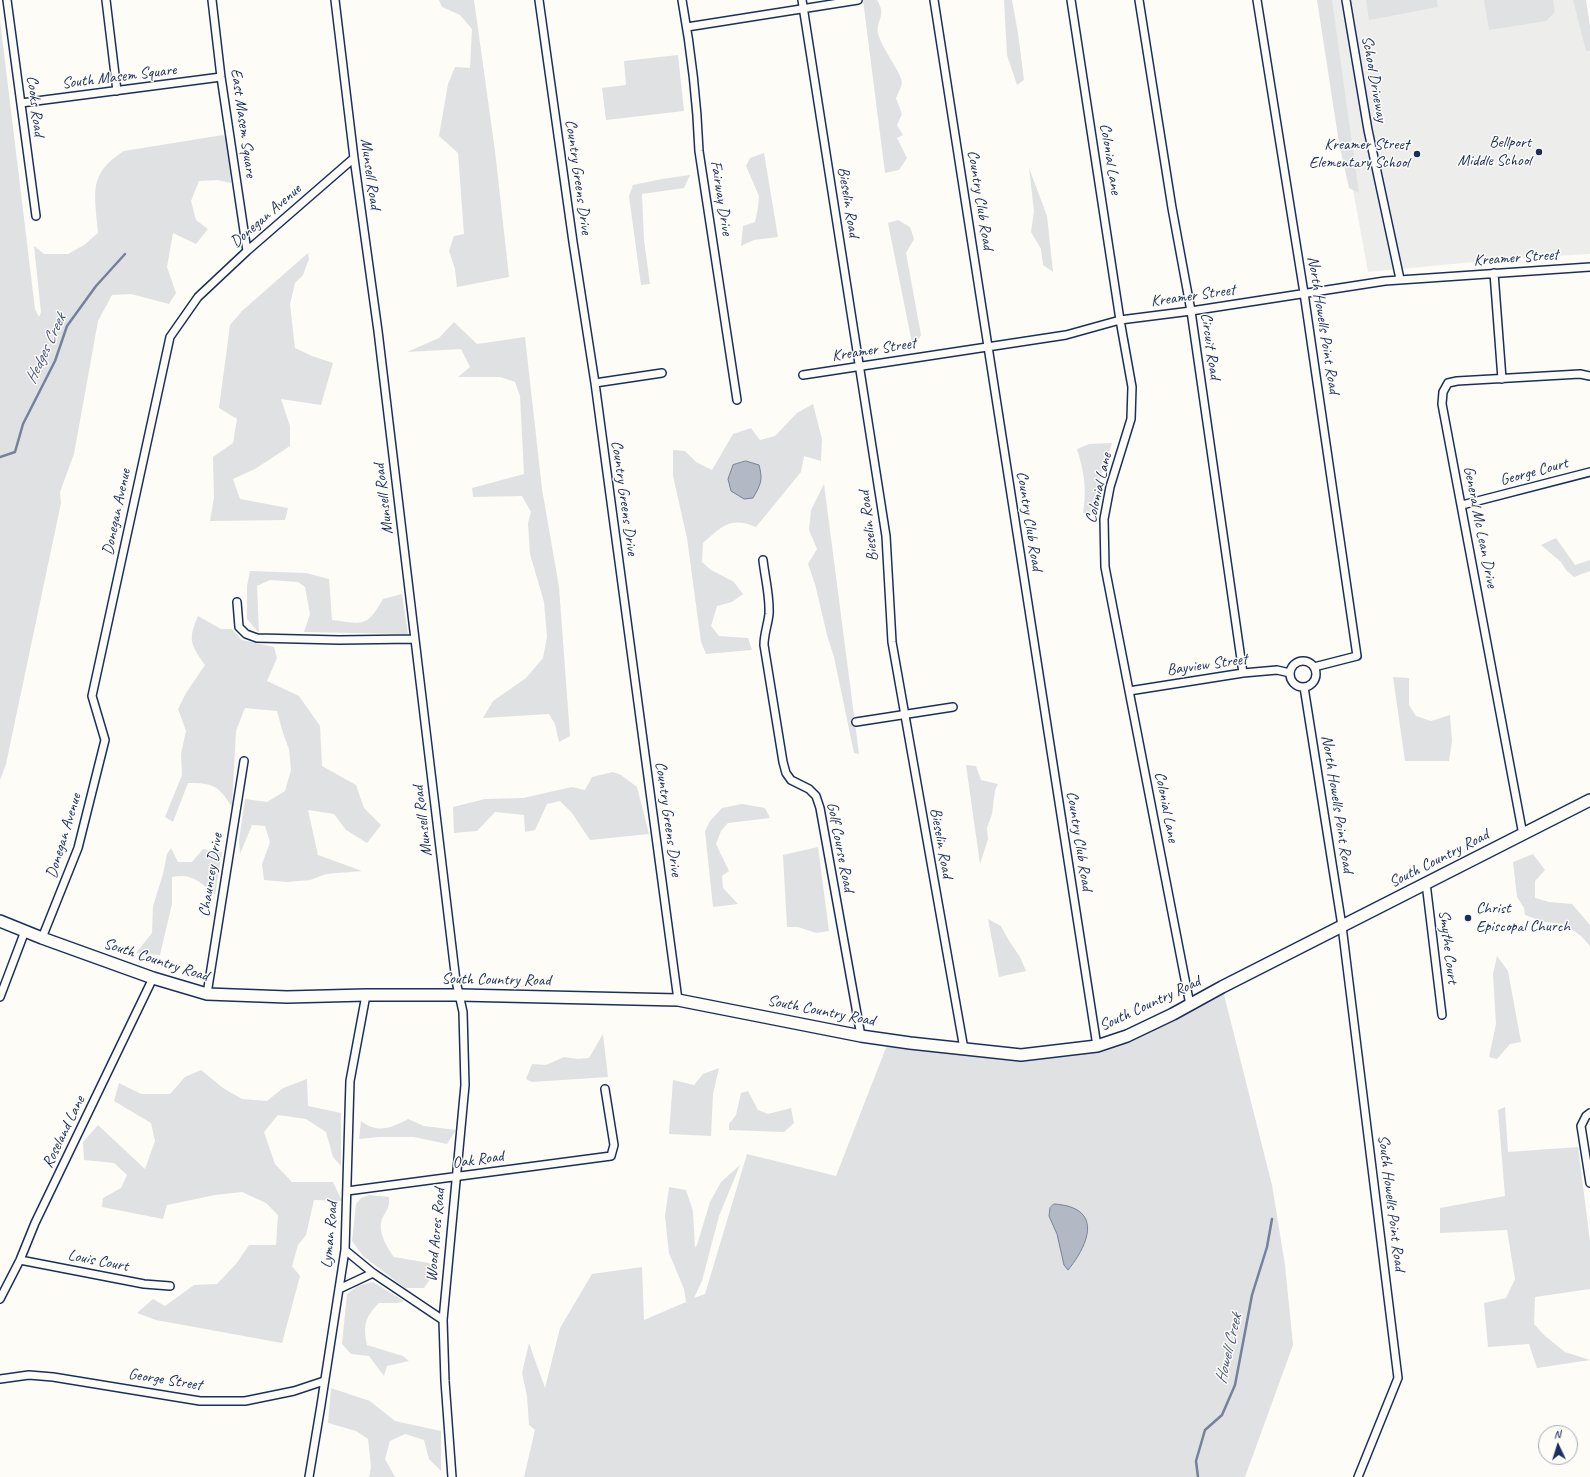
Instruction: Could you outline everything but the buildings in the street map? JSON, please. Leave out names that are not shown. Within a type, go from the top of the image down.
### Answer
[{"type":"main road","name":"South Country Road","points":[[0,921],[42,938],[153,978],[207,994],[287,997],[460,995],[678,1000],[861,1036],[1022,1055],[1097,1046],[1127,1036],[1190,1005],[1222,986],[1590,800]]},
{"type":"street","name":"Cooks Road","points":[[7,0],[36,216]]},
{"type":"street","points":[[106,0],[118,91]]},
{"type":"street","name":"East Masem Square","points":[[212,0],[221,77],[247,250]]},
{"type":"street","name":"Munsell Road","points":[[335,0],[354,158],[378,331],[456,981],[460,995]]},
{"type":"street","name":"Country Greens Drive","points":[[539,0],[573,242],[595,383],[678,1000]]},
{"type":"street","name":"Fairway Drive","points":[[682,0],[687,27],[697,112],[699,151],[737,400]]},
{"type":"street","name":"Bieselin Road","points":[[802,0],[886,536],[892,642],[964,1049]]},
{"type":"street","points":[[687,27],[858,0]]},
{"type":"street","name":"Country Club Road","points":[[934,0],[1097,1046]]},
{"type":"street","name":"Colonial Lane","points":[[1071,0],[1120,320],[1132,387],[1131,419],[1106,504],[1103,535],[1105,567],[1190,1005]]},
{"type":"street","name":"Circuit Road","points":[[1139,0],[1172,208],[1192,311],[1243,673]]},
{"type":"street","name":"North Howells Point Road","points":[[1257,0],[1304,293],[1356,656],[1314,667]]},
{"type":"street","name":"School Driveway","points":[[1346,0],[1368,130],[1400,279]]},
{"type":"street","name":"South Masem Square","points":[[21,103],[221,77]]},
{"type":"street","name":"Donegan Avenue","points":[[42,938],[78,848],[105,740],[92,696],[170,337],[198,297],[247,250],[354,158]]},
{"type":"street","name":"Kreamer Street","points":[[803,375],[1066,335],[1120,320],[1192,311],[1400,279],[1590,267]]},
{"type":"street","points":[[1494,273],[1502,379],[1580,374],[1590,376]]},
{"type":"street","points":[[595,383],[662,373]]},
{"type":"street","name":"General Mc Lean Drive","points":[[1502,379],[1457,381],[1448,383],[1443,392],[1442,404],[1523,835]]},
{"type":"street","name":"George Court","points":[[1462,505],[1590,472]]},
{"type":"street","name":"Golf Course Road","points":[[763,560],[769,603],[769,615],[764,633],[764,645],[783,762],[786,773],[791,780],[809,790],[816,796],[820,808],[861,1036]]},
{"type":"street","points":[[237,602],[239,627],[246,634],[257,638],[339,640],[415,639]]},
{"type":"street","points":[[1299,662],[1307,662],[1314,667],[1316,676],[1308,686],[1304,687],[1296,685],[1293,682],[1290,673],[1292,667],[1299,662]]},
{"type":"street","name":"Bayview Street","points":[[1129,691],[1243,673],[1277,670],[1290,673]]},
{"type":"street","name":"North Howells Point Road","points":[[1304,687],[1342,926]]},
{"type":"street","points":[[856,722],[953,707]]},
{"type":"street","name":"Chauncey Drive","points":[[207,994],[244,761]]},
{"type":"street","name":"Smythe Court","points":[[1426,883],[1442,1015]]},
{"type":"street","name":"South Howells Point Road","points":[[1342,926],[1398,1378],[1358,1477]]},
{"type":"street","points":[[0,997],[25,931]]},
{"type":"street","name":"Roseland Lane","points":[[0,1299],[20,1260],[35,1223],[153,978]]},
{"type":"street","name":"Lyman Road","points":[[308,1477],[345,1250],[350,1081],[366,995]]},
{"type":"street","name":"Wood Acres Road","points":[[452,1477],[443,1320],[455,1177],[465,1085],[463,1012],[460,995]]},
{"type":"street","name":"Oak Road","points":[[347,1191],[611,1156],[614,1145],[605,1089]]},
{"type":"street","points":[[1590,1113],[1586,1116],[1581,1126],[1590,1183]]},
{"type":"street","points":[[345,1250],[373,1273],[443,1320]]},
{"type":"street","name":"Louis Court","points":[[20,1260],[144,1284],[170,1286]]},
{"type":"street","points":[[339,1290],[373,1273]]},
{"type":"street","name":"George Street","points":[[0,1378],[29,1375],[53,1376],[200,1401],[245,1401],[294,1391],[324,1381]]},
{"type":"shaded area","points":[[439,0],[474,0],[495,151],[509,277],[457,287],[455,269],[449,251],[454,236],[464,234],[458,153],[439,136],[448,84],[455,67],[470,68],[472,29],[460,15],[442,7]]},
{"type":"shaded area","points":[[863,0],[877,0],[880,5],[881,14],[878,25],[878,33],[883,46],[899,73],[902,83],[896,98],[902,114],[897,125],[903,135],[897,138],[907,158],[899,170],[885,173]]},
{"type":"shaded area","points":[[1004,0],[1012,0],[1018,33],[1024,80],[1017,85],[1007,55]]},
{"type":"shaded area","points":[[1317,0],[1332,0],[1359,193],[1349,188],[1339,143]]},
{"type":"shaded area","points":[[1318,0],[1582,0],[1590,45],[1590,254],[1506,259],[1368,272]]},
{"type":"shaded area","points":[[1366,0],[1437,0],[1438,7],[1369,20]]},
{"type":"shaded area","points":[[1484,0],[1553,0],[1555,12],[1546,21],[1489,30]]},
{"type":"shaded area","points":[[1573,0],[1586,0],[1590,26],[1590,51],[1586,51]]},
{"type":"shaded area","points":[[0,20],[35,309],[39,317],[41,312],[34,246],[44,254],[68,254],[84,245],[98,233],[95,196],[96,186],[104,168],[124,151],[223,135],[228,140],[231,183],[217,180],[199,181],[191,201],[196,220],[208,229],[196,244],[173,233],[167,267],[176,293],[169,304],[131,294],[112,295],[98,321],[74,454],[60,492],[61,503],[6,764],[0,780]]},
{"type":"shaded area","points":[[678,55],[684,111],[606,120],[602,88],[626,85],[624,61]]},
{"type":"shaded area","points":[[764,153],[778,237],[754,240],[741,246],[743,226],[755,222],[759,196],[746,166],[750,158]]},
{"type":"shaded area","points":[[1029,168],[1047,216],[1053,272],[1043,265],[1041,249],[1031,232],[1034,211]]},
{"type":"shaded area","points":[[690,175],[684,188],[642,194],[644,240],[650,284],[641,285],[629,196],[633,185]]},
{"type":"shaded area","points":[[898,220],[910,227],[914,239],[906,253],[921,335],[913,348],[888,223]]},
{"type":"shaded area","points":[[308,253],[309,259],[303,275],[295,283],[290,304],[295,348],[333,363],[321,405],[281,399],[290,426],[290,446],[255,469],[233,479],[240,499],[288,508],[285,520],[210,521],[214,498],[213,457],[233,443],[237,419],[219,408],[230,325],[242,311]]},
{"type":"shaded area","points":[[454,322],[477,344],[525,337],[542,489],[559,587],[570,736],[559,742],[555,724],[549,714],[483,718],[493,701],[526,678],[543,658],[547,637],[544,602],[530,554],[528,523],[531,512],[522,496],[473,497],[472,488],[524,474],[520,396],[515,382],[500,377],[458,377],[470,367],[461,349],[407,352],[439,338]]},
{"type":"shaded area","points":[[813,404],[822,439],[821,461],[804,456],[801,472],[756,527],[739,523],[726,525],[715,532],[703,543],[702,562],[711,570],[734,582],[743,594],[732,602],[717,606],[711,626],[719,636],[748,638],[752,650],[706,654],[701,642],[687,538],[673,476],[673,450],[685,451],[696,462],[712,470],[733,434],[751,428],[760,440],[775,436],[797,413]]},
{"type":"shaded area","points":[[1112,443],[1099,483],[1095,515],[1083,513],[1085,495],[1084,480],[1077,449],[1089,444]]},
{"type":"shaded area","points":[[746,461],[759,465],[761,478],[753,498],[744,499],[731,491],[728,479],[733,465]]},
{"type":"shaded area","points":[[824,484],[859,754],[854,753],[834,657],[827,635],[815,584],[808,564],[817,549],[809,530],[811,510]]},
{"type":"shaded area","points":[[1556,538],[1575,565],[1590,560],[1590,571],[1574,577],[1566,570],[1561,562],[1541,545]]},
{"type":"shaded area","points":[[250,571],[306,573],[329,579],[332,620],[358,623],[363,622],[372,615],[383,599],[402,594],[408,634],[304,632],[310,614],[305,587],[298,582],[270,580],[257,586],[259,633],[247,619],[247,586]]},
{"type":"shaded area","points":[[198,616],[221,629],[232,629],[242,640],[274,647],[277,658],[267,681],[299,696],[320,726],[322,766],[356,785],[364,808],[381,825],[367,843],[346,830],[334,814],[308,810],[318,855],[362,871],[326,874],[310,880],[287,882],[264,880],[262,864],[270,842],[265,826],[252,825],[240,854],[239,840],[245,799],[267,802],[285,791],[291,770],[289,749],[277,711],[245,708],[236,731],[232,807],[223,794],[214,787],[203,784],[188,783],[173,822],[165,817],[182,775],[181,754],[186,731],[178,709],[186,693],[205,665],[196,652],[192,641],[193,630]]},
{"type":"shaded area","points":[[1393,677],[1409,678],[1409,705],[1416,716],[1431,721],[1450,715],[1452,741],[1449,761],[1405,761]]},
{"type":"shaded area","points":[[966,765],[976,766],[981,780],[998,784],[995,790],[992,814],[987,828],[988,839],[980,864]]},
{"type":"shaded area","points":[[613,772],[621,775],[637,787],[649,834],[590,840],[572,813],[560,801],[547,804],[535,830],[525,832],[524,815],[495,812],[477,831],[454,833],[453,807],[485,799],[523,798],[572,787],[585,790],[592,777]]},
{"type":"shaded area","points":[[742,804],[765,808],[770,818],[728,823],[721,831],[716,844],[729,871],[722,876],[723,888],[738,904],[713,907],[705,831],[710,821],[722,808]]},
{"type":"shaded area","points":[[818,847],[829,931],[816,933],[798,927],[787,927],[783,855]]},
{"type":"shaded area","points":[[171,848],[178,862],[192,862],[203,849],[222,852],[215,895],[196,880],[185,876],[172,877],[172,904],[160,955],[136,953],[152,933],[153,906],[163,874],[167,854]]},
{"type":"shaded area","points":[[1533,854],[1545,870],[1535,881],[1535,898],[1549,902],[1572,904],[1590,925],[1590,946],[1581,936],[1564,924],[1544,922],[1525,915],[1524,908],[1517,897],[1513,862]]},
{"type":"shaded area","points":[[988,919],[1001,926],[1020,957],[1026,971],[999,977]]},
{"type":"shaded area","points":[[1497,956],[1508,971],[1521,1042],[1510,1044],[1497,1059],[1489,1057],[1496,1024],[1493,974]]},
{"type":"shaded area","points":[[1222,987],[1272,1185],[1285,1265],[1293,1345],[1245,1477],[524,1477],[535,1430],[529,1425],[527,1396],[522,1373],[529,1343],[545,1388],[560,1328],[592,1274],[642,1267],[644,1320],[686,1302],[684,1289],[669,1253],[665,1216],[669,1187],[686,1190],[693,1211],[695,1248],[710,1202],[721,1182],[740,1165],[719,1216],[702,1281],[694,1298],[705,1294],[747,1154],[836,1176],[889,1040],[1021,1055],[1097,1046]]},
{"type":"shaded area","points":[[603,1034],[608,1077],[532,1082],[526,1079],[532,1064],[546,1065],[564,1057],[578,1059],[589,1058]]},
{"type":"shaded area","points":[[719,1068],[713,1094],[711,1136],[669,1134],[673,1080],[694,1085],[703,1074]]},
{"type":"shaded area","points":[[201,1070],[223,1088],[242,1099],[267,1101],[283,1088],[307,1079],[308,1106],[341,1113],[341,1166],[333,1157],[326,1132],[306,1119],[278,1115],[264,1132],[275,1164],[292,1182],[333,1182],[342,1201],[314,1200],[306,1235],[298,1245],[292,1266],[300,1276],[282,1343],[156,1320],[137,1313],[153,1299],[165,1306],[194,1285],[217,1284],[236,1264],[249,1245],[276,1245],[278,1215],[266,1203],[242,1192],[215,1195],[167,1205],[163,1219],[102,1207],[103,1198],[121,1188],[127,1175],[114,1163],[84,1160],[83,1142],[98,1125],[145,1169],[155,1141],[151,1123],[114,1101],[119,1083],[141,1094],[170,1094],[185,1077]]},
{"type":"shaded area","points":[[748,1091],[758,1110],[768,1114],[791,1108],[794,1123],[784,1132],[729,1130],[729,1124],[736,1115],[741,1093]]},
{"type":"shaded area","points":[[1505,1107],[1508,1152],[1578,1147],[1590,1241],[1590,1289],[1535,1297],[1534,1324],[1545,1336],[1565,1352],[1590,1360],[1537,1368],[1529,1344],[1488,1347],[1484,1303],[1506,1298],[1515,1279],[1507,1230],[1440,1233],[1440,1208],[1505,1196],[1498,1110]]},
{"type":"shaded area","points":[[408,1119],[424,1126],[456,1130],[447,1144],[414,1137],[379,1137],[359,1139],[361,1121],[373,1127],[384,1128],[396,1125]]},
{"type":"shaded area","points":[[369,1195],[389,1197],[388,1206],[381,1223],[381,1232],[384,1241],[394,1257],[429,1263],[436,1271],[424,1288],[405,1288],[363,1256],[352,1241],[356,1204],[361,1198]]},
{"type":"shaded area","points":[[1054,1204],[1070,1207],[1080,1212],[1086,1219],[1088,1228],[1082,1249],[1068,1270],[1064,1265],[1057,1234],[1049,1216],[1050,1208]]},
{"type":"shaded area","points":[[373,1282],[404,1301],[398,1303],[379,1303],[366,1322],[365,1332],[367,1345],[403,1356],[409,1361],[387,1366],[384,1376],[369,1356],[351,1354],[342,1344],[347,1294],[358,1286]]},
{"type":"shaded area","points":[[331,1388],[370,1401],[395,1421],[441,1431],[441,1471],[429,1459],[424,1440],[405,1434],[390,1441],[385,1459],[395,1477],[369,1477],[371,1467],[368,1439],[356,1431],[328,1423]]},
{"type":"waterway","name":"Hedges Creek","points":[[0,457],[15,452],[23,424],[55,361],[67,326],[96,286],[125,254]]},
{"type":"waterway","name":"Howell Creek","points":[[1198,1477],[1196,1461],[1205,1430],[1222,1415],[1235,1385],[1252,1295],[1267,1247],[1272,1219]]},
{"type":"place","name":"Bellport Middle School","points":[[1539,152]]},
{"type":"place","name":"Kreamer Street Elementary School","points":[[1417,154]]},
{"type":"place","name":"Christ Episcopal Church","points":[[1468,918]]}]
